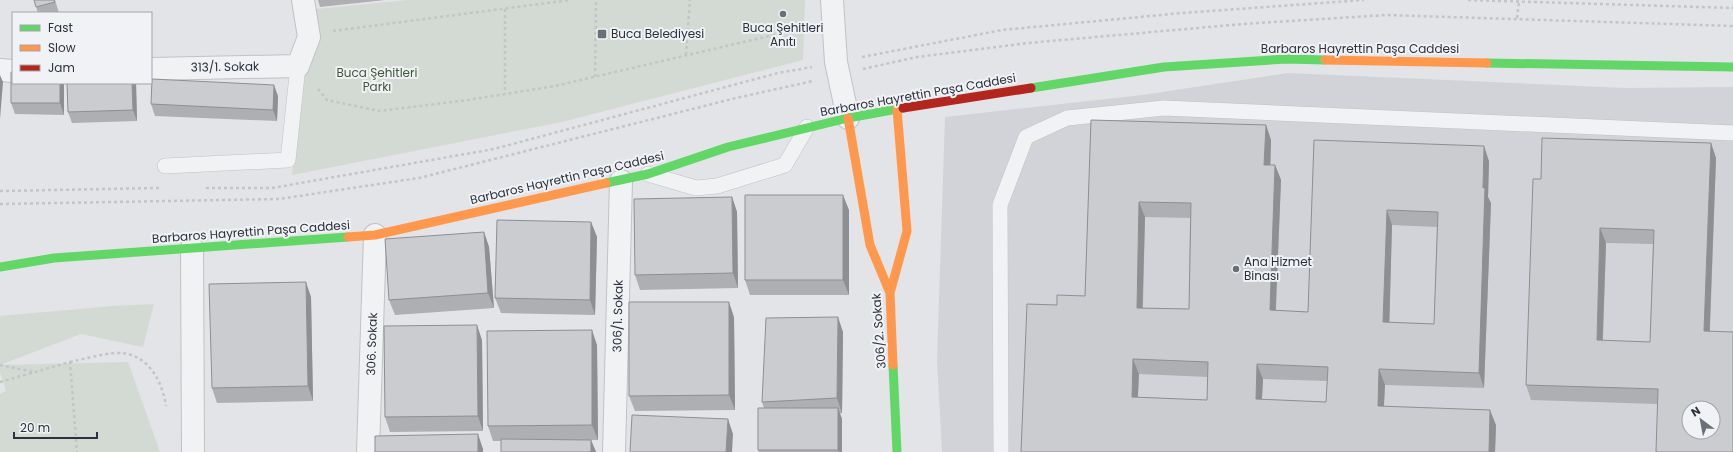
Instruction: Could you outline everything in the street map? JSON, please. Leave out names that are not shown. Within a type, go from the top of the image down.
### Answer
[{"type":"main road","name":"Barbaros Hayrettin Paşa Caddesi","points":[[0,267],[54,258],[375,235],[621,181],[648,174],[728,147],[848,118],[1164,67],[1286,59],[1733,67]]},
{"type":"main road","points":[[890,293],[907,231],[897,109]]},
{"type":"main road","name":"306/2. Sokak","points":[[848,118],[870,244],[890,293],[898,452]]},
{"type":"street","points":[[298,66],[309,37],[303,0]]},
{"type":"street","points":[[833,10],[836,62],[848,118]]},
{"type":"street","name":"313/1. Sokak","points":[[152,69],[298,66]]},
{"type":"street","points":[[0,70],[12,71]]},
{"type":"street","name":"306/1. Sokak","points":[[614,452],[621,181]]},
{"type":"street","name":"306. Sokak","points":[[368,452],[375,235]]},
{"type":"street","points":[[192,248],[193,452]]},
{"type":"lane","points":[[165,166],[288,160],[298,66]]},
{"type":"lane","points":[[1001,452],[1000,205],[1026,136],[1067,118],[1164,108],[1733,133]]},
{"type":"lane","points":[[648,174],[696,188],[717,186],[785,165],[807,127]]},
{"type":"path","points":[[309,37],[326,32],[570,0]]},
{"type":"path","points":[[595,77],[596,0]]},
{"type":"path","points":[[686,56],[690,0]]},
{"type":"path","points":[[202,188],[272,188],[494,149],[778,73],[1002,30],[1182,13],[1364,0]]},
{"type":"path","points":[[1468,0],[1733,8]]},
{"type":"path","points":[[1517,18],[1519,1]]},
{"type":"path","points":[[505,9],[505,94]]},
{"type":"path","points":[[298,66],[327,100],[379,111],[555,86],[686,56],[833,10]]},
{"type":"path","points":[[0,191],[162,188]]},
{"type":"path","points":[[0,382],[70,362],[116,353],[133,355],[146,363],[159,379],[166,410]]},
{"type":"path","points":[[70,362],[77,452]]},
{"type":"path","points":[[0,365],[34,372]]},
{"type":"shaded area","points":[[1288,73],[1626,88],[1733,87],[1733,452],[942,452],[937,360],[945,117],[1142,95]]},
{"type":"green space","name":"Buca Şehitleri Parkı","points":[[408,0],[805,0],[803,60],[562,122],[292,175],[305,10]]},
{"type":"green space","points":[[154,304],[143,347],[81,334],[0,365],[0,316],[112,306]]},
{"type":"green space","points":[[128,362],[160,452],[0,452],[0,394],[6,391],[0,372],[0,365]]},
{"type":"building","points":[[34,0],[54,0],[55,2],[36,7]]},
{"type":"building","points":[[11,72],[12,84],[60,84],[60,103],[11,103]]},
{"type":"building","points":[[152,79],[274,85],[273,110],[151,104]]},
{"type":"building","points":[[67,84],[132,84],[133,110],[68,112]]},
{"type":"building","name":"Ana Hizmet Binası","points":[[1091,120],[1266,125],[1264,165],[1275,165],[1270,310],[1308,312],[1314,140],[1484,146],[1483,188],[1485,188],[1479,373],[1379,369],[1378,406],[1490,410],[1489,452],[1021,452],[1027,304],[1057,305],[1057,295],[1085,296]],"holes":[[[1139,202],[1191,203],[1189,309],[1137,308]],[[1387,210],[1438,212],[1434,324],[1383,322]],[[1133,359],[1208,362],[1207,400],[1132,397]],[[1257,364],[1328,367],[1326,402],[1256,399]]]},
{"type":"building","points":[[1542,138],[1711,143],[1704,331],[1733,332],[1733,452],[1656,452],[1658,389],[1526,385],[1533,179],[1541,179]],"holes":[[[1600,228],[1654,230],[1650,342],[1597,340]]]},
{"type":"building","points":[[745,195],[843,195],[843,280],[745,280]]},
{"type":"building","points":[[732,197],[733,273],[635,275],[634,199]]},
{"type":"building","points":[[497,220],[591,222],[590,300],[495,298]]},
{"type":"building","points":[[484,232],[488,293],[389,300],[385,239]]},
{"type":"building","points":[[306,282],[308,386],[212,388],[209,284]]},
{"type":"building","points":[[629,302],[729,302],[729,395],[629,396]]},
{"type":"building","points":[[838,317],[837,398],[762,402],[766,318]]},
{"type":"building","points":[[477,325],[478,416],[385,417],[384,326]]},
{"type":"building","points":[[592,330],[592,425],[488,426],[487,331]]},
{"type":"building","points":[[758,408],[838,408],[838,450],[758,450]]},
{"type":"building","points":[[632,415],[728,419],[726,452],[630,452]]},
{"type":"building","points":[[478,434],[478,452],[375,452],[375,436]]},
{"type":"building","points":[[501,439],[591,440],[591,452],[501,452]]},
{"type":"traffic: fast","points":[[1031,88],[1164,67],[1286,59],[1325,60]]},
{"type":"traffic: fast","points":[[1487,63],[1733,67]]},
{"type":"traffic: fast","points":[[606,183],[648,174],[728,147],[848,118],[903,108]]},
{"type":"traffic: fast","points":[[0,267],[54,258],[348,237]]},
{"type":"traffic: fast","points":[[893,365],[897,452]]},
{"type":"traffic: slow","points":[[1325,60],[1487,63]]},
{"type":"traffic: slow","points":[[890,293],[907,231],[897,109]]},
{"type":"traffic: slow","points":[[848,118],[870,245],[890,293],[893,365]]},
{"type":"traffic: slow","points":[[348,237],[375,235],[606,183]]},
{"type":"traffic: jam","points":[[903,108],[1031,88]]},
{"type":"place","name":"Buca Şehitleri Anıtı","points":[[783,14]]},
{"type":"place","name":"Buca Belediyesi","points":[[602,34]]},
{"type":"place","name":"Ana Hizmet Binası","points":[[1236,269]]}]
